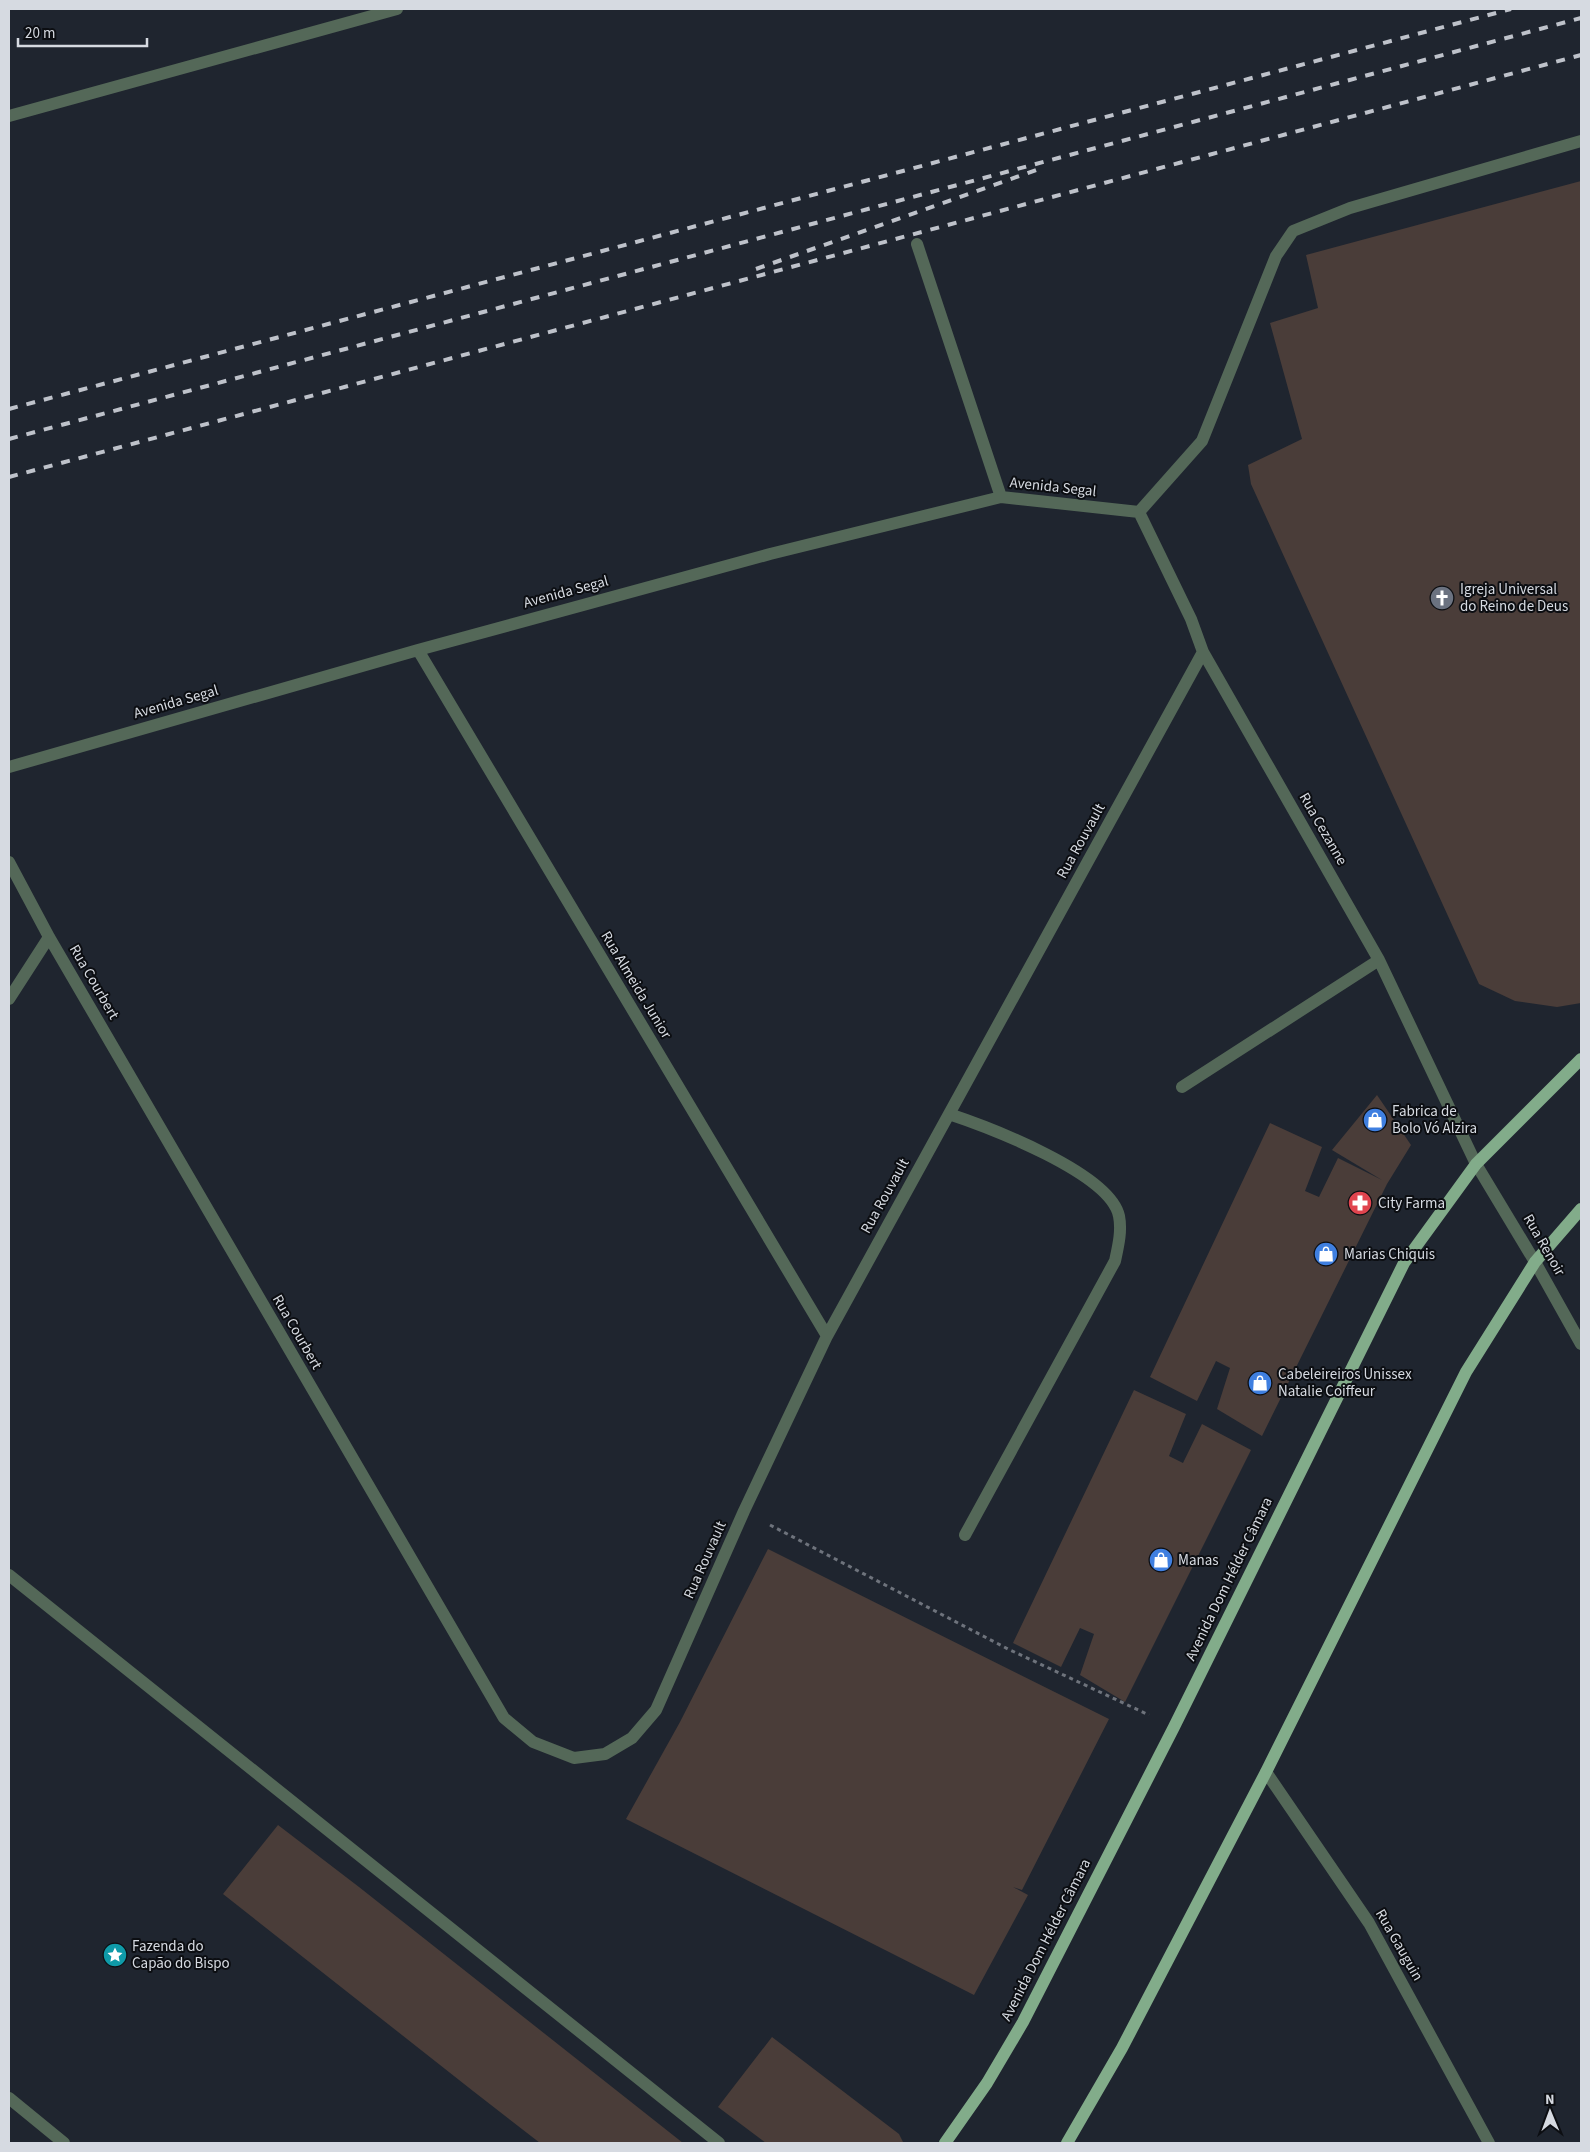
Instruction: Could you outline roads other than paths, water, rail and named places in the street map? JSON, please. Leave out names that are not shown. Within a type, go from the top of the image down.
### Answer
[{"type":"main road","name":"Avenida Dom Hélder Câmara","points":[[945,2143],[987,2083],[1023,2022],[1174,1727],[1404,1263],[1476,1164],[1581,1059]]},
{"type":"main road","points":[[1067,2143],[1122,2048],[1266,1772],[1466,1372],[1536,1262],[1581,1209]]},
{"type":"street","points":[[9,116],[397,9]]},
{"type":"street","points":[[1139,512],[1202,441],[1276,256],[1293,231],[1360,205],[1581,141]]},
{"type":"street","points":[[917,244],[1001,497]]},
{"type":"street","name":"Avenida Segal","points":[[9,766],[418,650],[770,554],[1001,497],[1139,512]]},
{"type":"street","name":"Rua Cezanne","points":[[1139,512],[1191,619],[1203,652],[1379,960],[1476,1164]]},
{"type":"street","name":"Rua Almeida Junior","points":[[418,650],[827,1336]]},
{"type":"street","name":"Rua Rouvault","points":[[605,1754],[632,1738],[656,1710],[744,1511],[827,1336],[1203,652]]},
{"type":"street","name":"Rua Courbert","points":[[9,862],[49,937],[504,1718],[533,1742],[574,1758],[605,1754]]},
{"type":"street","points":[[9,999],[49,937]]},
{"type":"street","points":[[1182,1087],[1379,960]]},
{"type":"street","points":[[949,1114],[981,1125],[1078,1171],[1104,1191],[1119,1214],[1120,1236],[1115,1262],[965,1535]]},
{"type":"street","name":"Rua Renoir","points":[[1476,1164],[1536,1262],[1581,1344]]},
{"type":"street","points":[[9,1575],[719,2143]]},
{"type":"street","name":"Rua Gauguin","points":[[1266,1772],[1370,1923],[1489,2143]]},
{"type":"street","points":[[9,2098],[64,2143]]},
{"type":"railway","points":[[9,409],[1511,9]]},
{"type":"railway","points":[[9,439],[1581,18]]},
{"type":"railway","points":[[9,477],[1581,55]]},
{"type":"railway","points":[[756,269],[1039,169]]},
{"type":"place","name":"Igreja Universal do Reino de Deus","points":[[1442,598]]},
{"type":"place","name":"Fabrica de Bolo Vó Alzira","points":[[1375,1120]]},
{"type":"place","name":"City Farma","points":[[1360,1203]]},
{"type":"place","name":"Marias Chiquis","points":[[1326,1254]]},
{"type":"place","name":"Cabeleireiros Unissex Natalie Coiffeur","points":[[1260,1383]]},
{"type":"place","name":"Manas","points":[[1161,1560]]},
{"type":"place","name":"Fazenda do Capão do Bispo","points":[[115,1955]]}]
